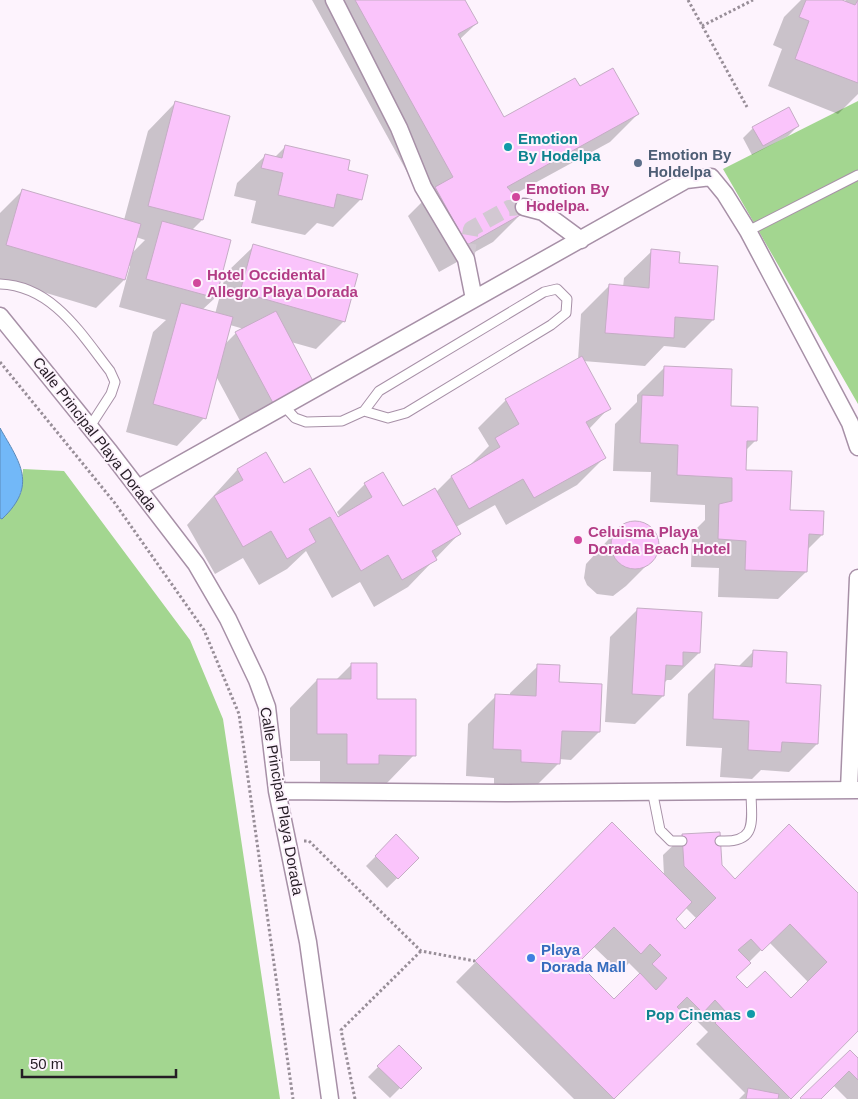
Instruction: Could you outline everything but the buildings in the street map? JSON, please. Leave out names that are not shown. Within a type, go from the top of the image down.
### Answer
[{"type":"street","points":[[334,0],[399,128],[423,187],[466,259],[474,299]]},
{"type":"street","points":[[138,488],[686,180],[711,177],[725,194],[748,231],[850,423],[858,447]]},
{"type":"street","points":[[524,207],[543,212],[581,240]]},
{"type":"street","name":"Calle Principal Playa Dorada","points":[[0,316],[138,488],[196,564],[228,619],[257,680],[267,707],[278,791],[308,942],[330,1099]]},
{"type":"street","points":[[278,791],[505,793],[652,790],[853,790],[858,578]]},
{"type":"lane","points":[[748,231],[858,175]]},
{"type":"lane","points":[[0,284],[11,285],[46,298],[62,310],[110,370],[115,382],[112,394],[89,428]]},
{"type":"lane","points":[[284,406],[295,418],[306,422],[342,422],[364,411],[379,391],[544,292],[558,289],[568,299],[566,313],[551,325],[406,413],[388,418],[364,411]]},
{"type":"lane","points":[[652,790],[660,830],[671,841],[682,841]]},
{"type":"lane","points":[[720,842],[736,842],[748,833],[751,825],[751,790]]},
{"type":"path","points":[[688,0],[747,107]]},
{"type":"path","points":[[702,26],[752,0]]},
{"type":"path","points":[[0,362],[114,502],[204,630],[239,714],[293,1099]]},
{"type":"path","points":[[288,841],[309,841],[421,951],[475,961]]},
{"type":"path","points":[[355,1099],[341,1030],[421,951]]},
{"type":"green space","points":[[858,101],[858,404],[723,169]]},
{"type":"green space","points":[[23,469],[64,471],[190,640],[223,719],[280,1099],[0,1099],[0,518],[2,519],[21,493]]},
{"type":"water","points":[[0,428],[14,452],[22,474],[20,495],[13,507],[2,519],[0,518]]},
{"type":"tunnel","points":[[466,259],[471,229],[509,208],[524,207]]},
{"type":"place","name":"Emotion By Hodelpa","points":[[508,147]]},
{"type":"place","name":"Emotion By Holdelpa","points":[[638,163]]},
{"type":"place","name":"Emotion By Hodelpa.","points":[[516,197]]},
{"type":"place","name":"Hotel Occidental Allegro Playa Dorada","points":[[197,283]]},
{"type":"place","name":"Celuisma Playa Dorada Beach Hotel","points":[[578,540]]},
{"type":"place","name":"Playa Dorada Mall","points":[[531,958]]},
{"type":"place","name":"Pop Cinemas","points":[[751,1014]]}]
